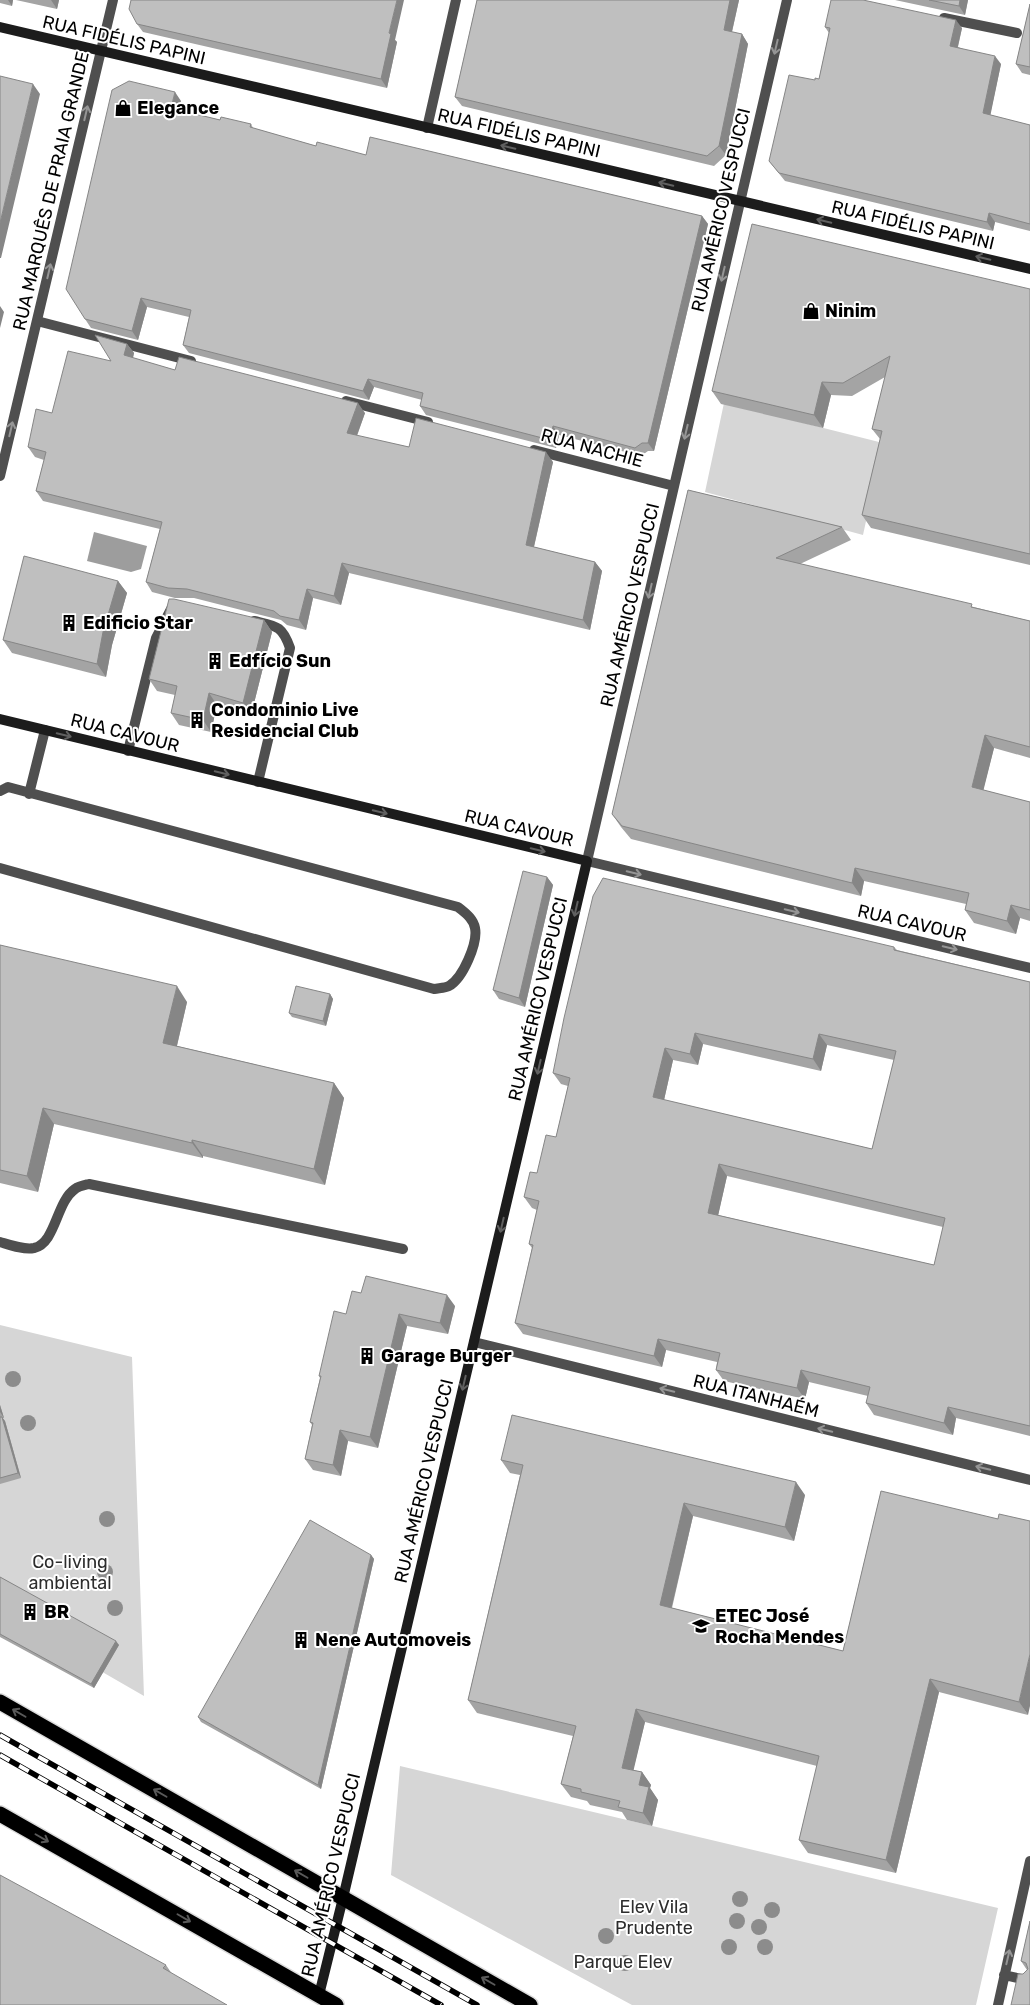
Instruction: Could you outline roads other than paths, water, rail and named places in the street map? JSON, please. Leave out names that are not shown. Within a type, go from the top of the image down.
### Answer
[{"type":"highway","points":[[0,1702],[530,2005]]},
{"type":"highway","points":[[0,1814],[318,2000],[336,2005]]},
{"type":"street","name":"RUA MARQUÊS DE PRAIA GRANDE","points":[[0,476],[113,0]]},
{"type":"street","points":[[427,128],[456,0]]},
{"type":"street","name":"RUA AMÉRICO VESPUCCI","points":[[318,2000],[344,1898],[787,0]]},
{"type":"street","points":[[930,15],[1017,33]]},
{"type":"street","name":"RUA FIDÉLIS PAPINI","points":[[0,27],[1030,270]]},
{"type":"street","points":[[37,321],[201,363]]},
{"type":"street","points":[[336,398],[442,426]]},
{"type":"street","name":"RUA NACHIE","points":[[520,446],[674,486]]},
{"type":"street","points":[[128,751],[156,638],[168,612],[177,604]]},
{"type":"street","points":[[240,617],[279,627],[286,634],[290,648],[258,782]]},
{"type":"street","name":"RUA CAVOUR","points":[[0,720],[1030,968]]},
{"type":"street","points":[[29,794],[45,730]]},
{"type":"street","points":[[0,791],[8,787],[458,907],[469,915],[475,926],[475,938],[465,967],[458,979],[448,987],[434,989],[0,868]]},
{"type":"street","points":[[0,1242],[34,1248],[43,1244],[50,1234],[65,1198],[76,1188],[90,1184],[403,1249]]},
{"type":"street","name":"RUA ITANHAÉM","points":[[474,1342],[1030,1480]]},
{"type":"street","points":[[998,2005],[1030,1861]]},
{"type":"street","points":[[1004,1975],[1030,1981]]},
{"type":"railway","points":[[0,1735],[477,2005]]},
{"type":"railway","points":[[0,1755],[441,2005]]},
{"type":"place","name":"Elegance","points":[[123,108]]},
{"type":"place","name":"Ninim","points":[[811,311]]},
{"type":"place","name":"Edificio Star","points":[[69,623]]},
{"type":"place","name":"Edfício Sun","points":[[215,661]]},
{"type":"place","name":"Condominio Live Residencial Club","points":[[197,720]]},
{"type":"place","name":"Garage Burger","points":[[367,1356]]},
{"type":"place","name":"BR","points":[[30,1612]]},
{"type":"place","name":"ETEC José Rocha Mendes","points":[[701,1626]]},
{"type":"place","name":"Nene Automoveis","points":[[301,1640]]},
{"type":"park label","name":"Co-living ambiental","points":[[70,1572]]},
{"type":"park label","name":"Elev Vila Prudente","points":[[654,1917]]},
{"type":"park label","name":"Parque Elev","points":[[623,1962]]}]
